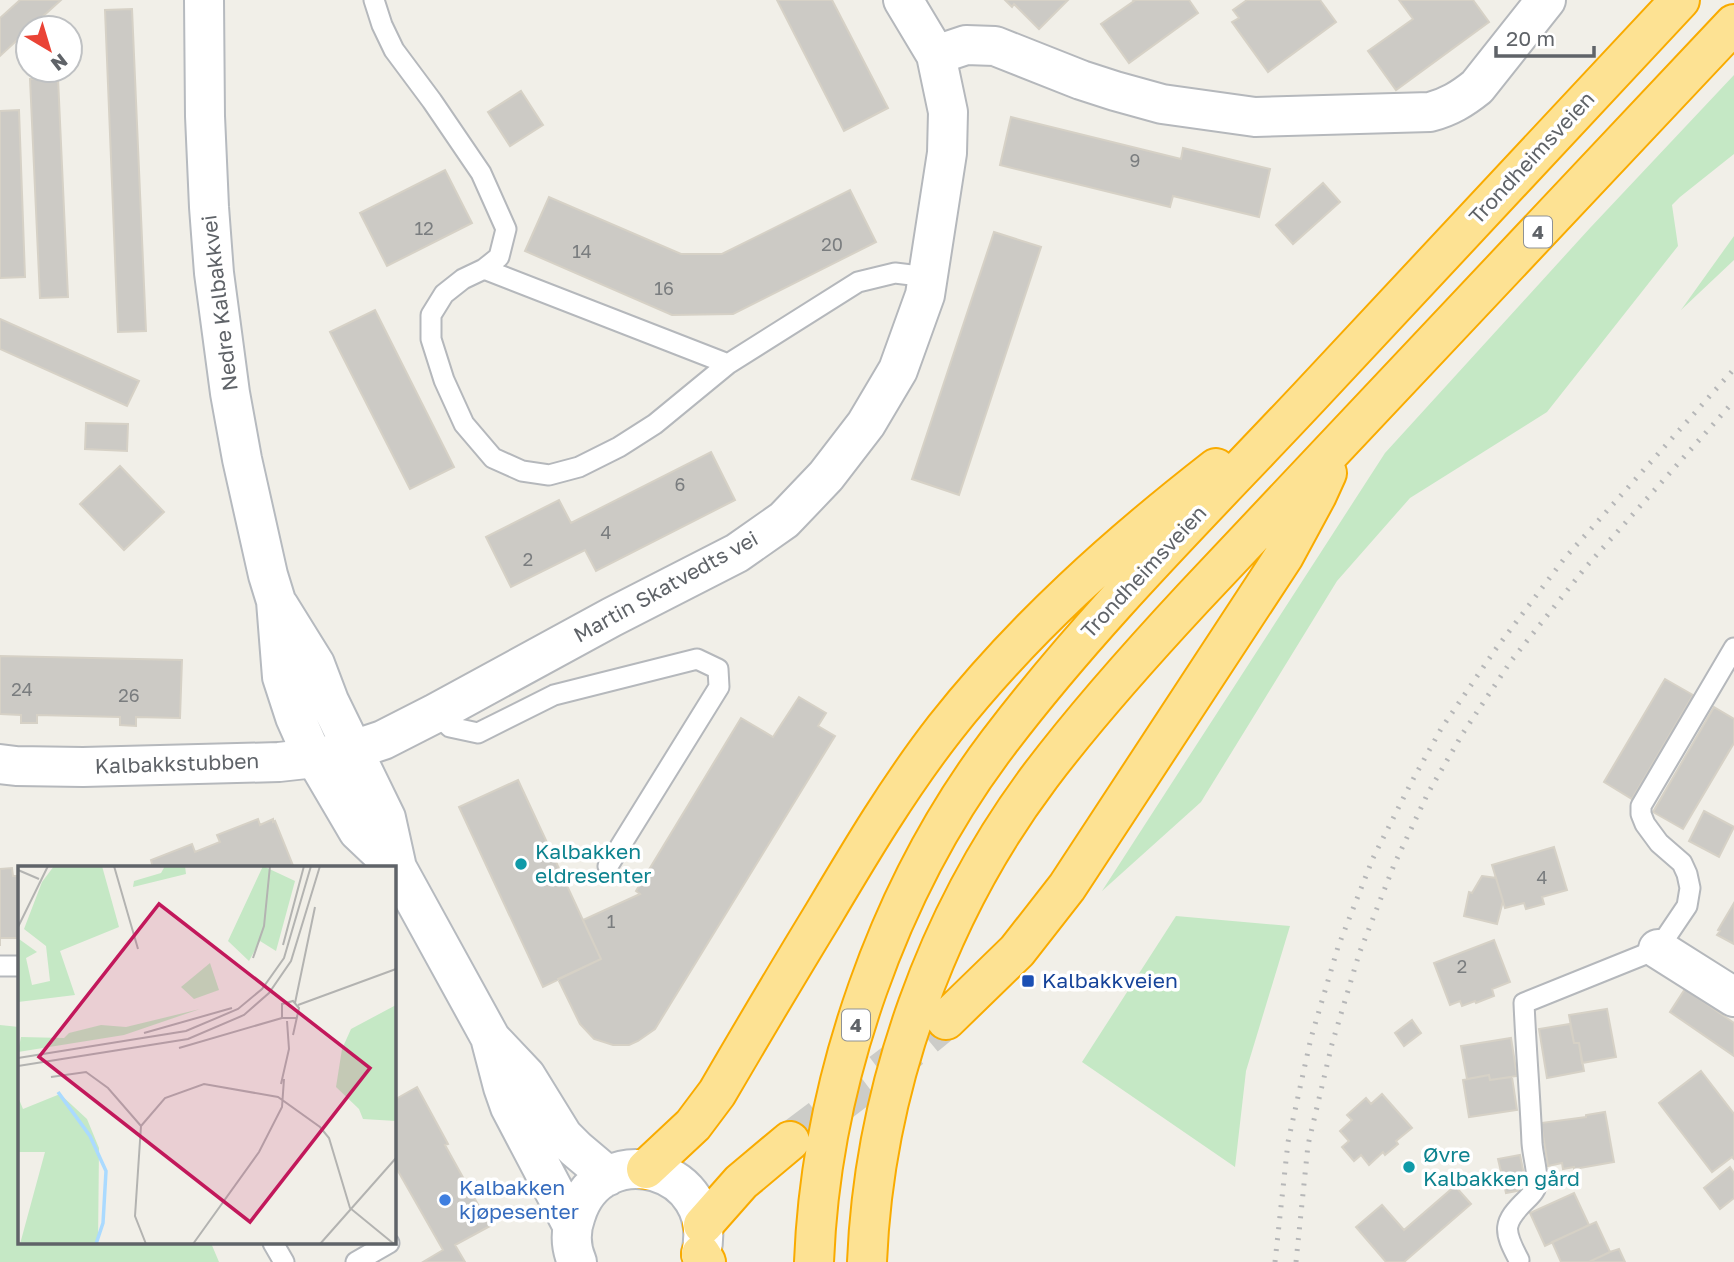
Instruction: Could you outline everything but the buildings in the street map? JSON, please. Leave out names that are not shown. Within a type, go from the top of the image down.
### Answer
[{"type":"highway","name":"Trondheimsveien","points":[[814,1262],[822,1164],[832,1110],[875,970],[923,863],[996,745],[1097,621],[1680,0]]},
{"type":"highway","name":"4","points":[[867,1262],[877,1164],[888,1105],[906,1041],[927,982],[973,883],[1003,831],[1040,777],[1137,659],[1734,24]]},
{"type":"highway","points":[[646,1170],[693,1125],[717,1093],[900,790],[945,728],[988,677],[1035,625],[1094,569],[1166,507],[1312,394]]},
{"type":"highway","points":[[946,1020],[1017,951],[1067,887],[1284,556],[1317,495],[1342,440]]},
{"type":"highway","points":[[702,1251],[741,1182],[790,1142]]},
{"type":"street","name":"Nedre Kalbakkvei","points":[[204,0],[205,116],[216,285],[240,446],[276,601],[282,677],[295,717],[315,758],[358,831],[384,866]]},
{"type":"street","name":"Martin Skatvedts vei","points":[[353,750],[383,740],[436,713],[612,617],[737,553],[784,520],[825,476],[866,424],[898,370],[925,295],[947,153],[948,112],[936,55],[904,0]]},
{"type":"street","points":[[936,55],[966,45],[995,46],[1115,91],[1162,104],[1242,116],[1430,112],[1449,106],[1477,87],[1546,0]]},
{"type":"street","name":"Nedre Kalbakkvei","points":[[276,601],[315,664],[329,701],[386,818],[401,889],[491,1039],[526,1076],[564,1136],[608,1176]]},
{"type":"street","name":"Kalbakkstubben","points":[[0,764],[83,767],[279,762],[353,750]]},
{"type":"street","points":[[1658,949],[1734,997]]},
{"type":"street","name":"Nedre Kalbakkvei","points":[[491,1039],[510,1107],[575,1244]]},
{"type":"street","points":[[575,1244],[579,1205],[591,1188],[608,1176],[627,1170],[646,1170],[663,1174],[678,1182],[690,1194],[699,1209],[702,1251]]},
{"type":"lane","points":[[374,0],[394,50],[481,173],[506,229],[499,257],[444,294],[431,315],[431,339],[444,380],[464,424],[493,458],[522,471],[549,475],[579,467],[619,447],[655,424],[728,364],[858,282],[895,273],[928,277]]},
{"type":"lane","points":[[484,269],[728,364]]},
{"type":"lane","points":[[1519,1260],[1507,1234],[1508,1225],[1511,1216],[1534,1192],[1537,1184],[1524,1003],[1658,949],[1687,906],[1690,888],[1682,863],[1659,843],[1645,824],[1641,806],[1734,648]]},
{"type":"lane","points":[[436,713],[450,727],[478,733],[554,695],[697,659],[718,669],[719,687],[608,866]]},
{"type":"lane","points":[[0,966],[18,966]]},
{"type":"lane","points":[[274,1244],[284,1262]]},
{"type":"lane","points":[[356,1262],[387,1244]]},
{"type":"green space","points":[[1734,75],[1734,154],[1672,205],[1678,246],[1547,412],[1410,498],[1337,581],[1201,802],[1102,891],[1385,453]]},
{"type":"green space","points":[[1734,236],[1734,260],[1681,310]]},
{"type":"green space","points":[[1176,916],[1290,926],[1246,1071],[1235,1167],[1082,1062]]},
{"type":"green space","points":[[0,1025],[18,1027],[18,1244],[211,1244],[219,1262],[0,1262]]},
{"type":"tunnel","points":[[790,1141],[946,1020]]},
{"type":"railway","points":[[1275,1262],[1288,1142],[1311,1038],[1338,947],[1373,858],[1411,783],[1441,729],[1495,650],[1564,559],[1734,369]]},
{"type":"railway","points":[[1296,1262],[1308,1145],[1332,1044],[1359,954],[1394,865],[1428,793],[1463,733],[1511,661],[1585,568],[1734,401]]},
{"type":"place","name":"Kalbakken eldresenter","points":[[521,864]]},
{"type":"place","name":"Kalbakkveien","points":[[1028,981]]},
{"type":"place","name":"Øvre Kalbakken gård","points":[[1409,1167]]},
{"type":"place","name":"Kalbakken kjøpesenter","points":[[445,1200]]}]
